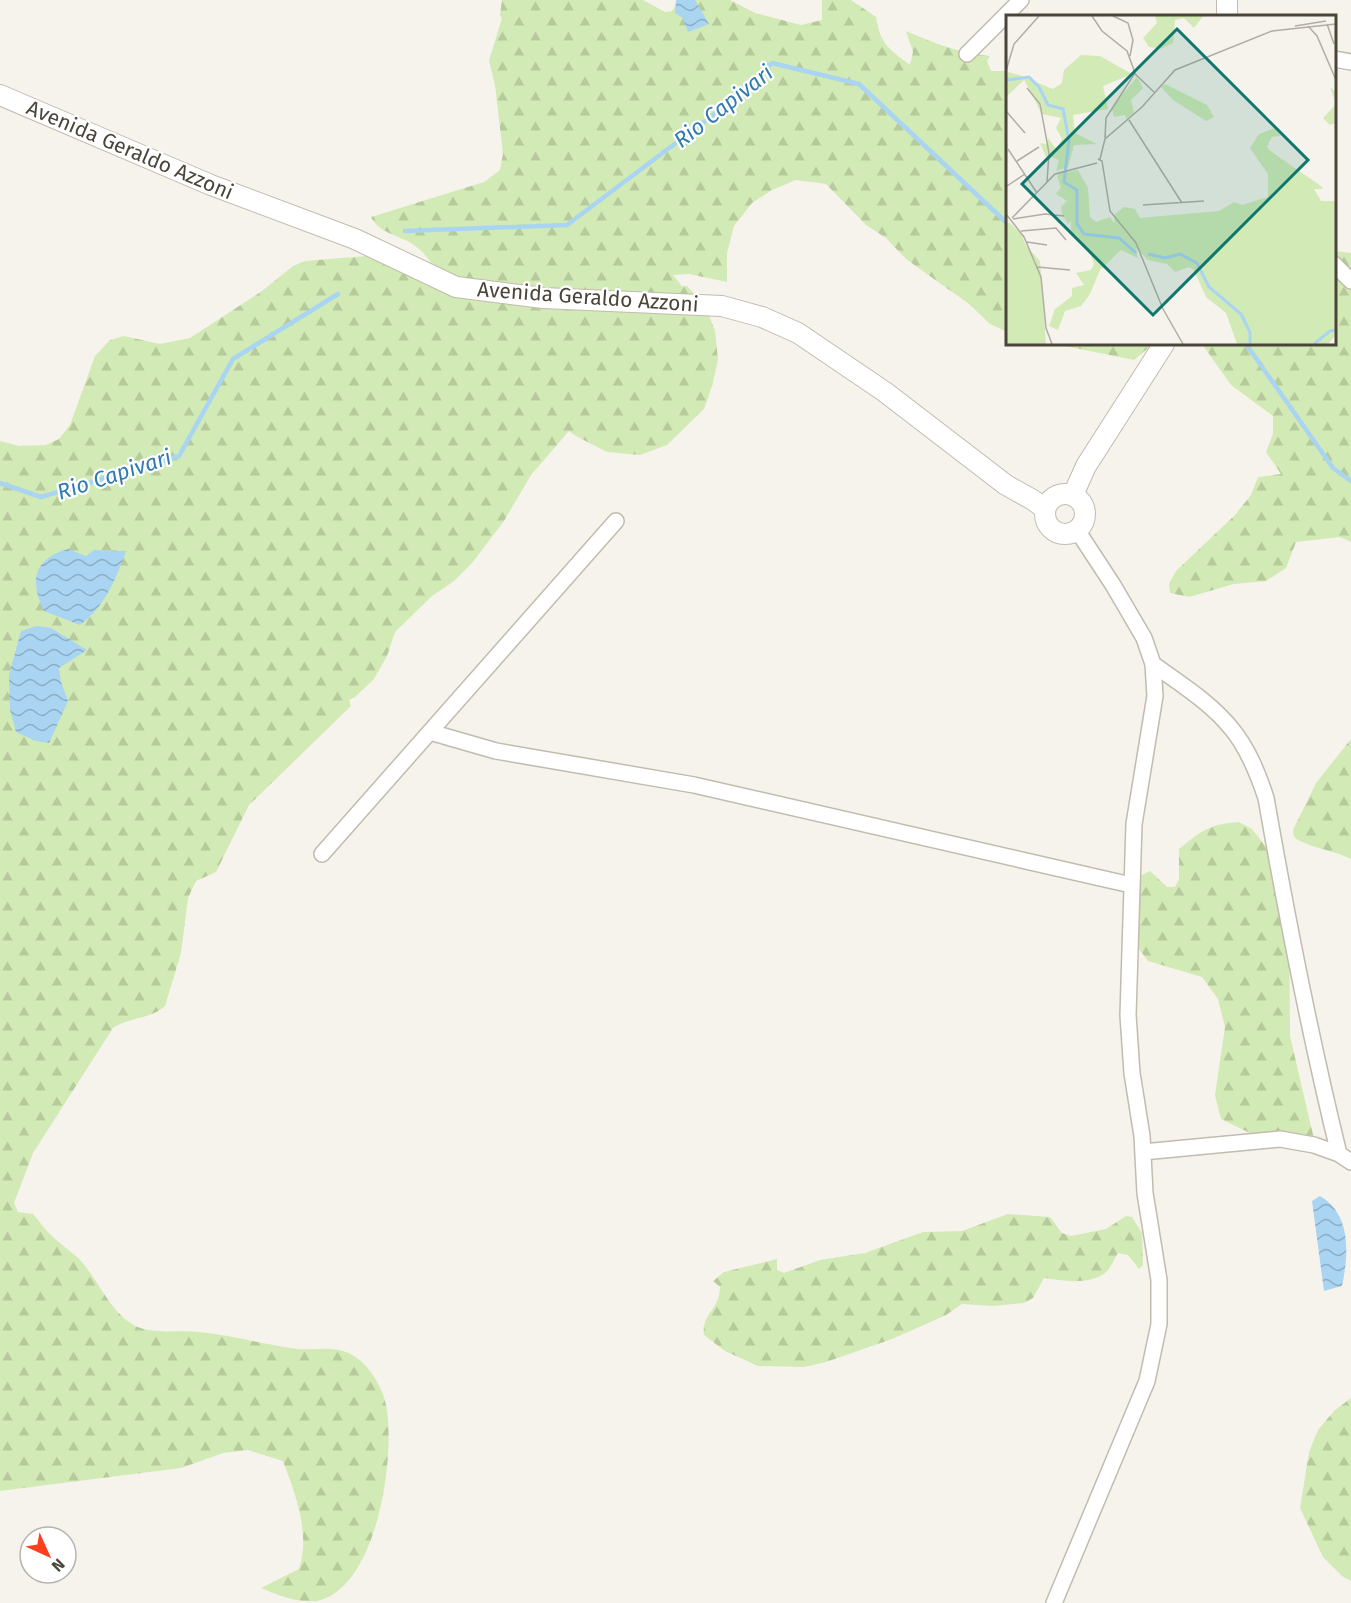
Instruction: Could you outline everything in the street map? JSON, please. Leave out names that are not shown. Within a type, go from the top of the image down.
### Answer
[{"type":"street","points":[[967,54],[1021,0]]},
{"type":"street","points":[[1336,59],[1351,62]]},
{"type":"street","name":"Avenida Geraldo Azzoni","points":[[0,95],[211,184],[355,239],[456,287],[543,298],[722,306],[762,317],[798,333],[885,392],[1006,485],[1045,509]]},
{"type":"street","points":[[1336,265],[1351,281]]},
{"type":"street","points":[[1073,495],[1086,466],[1163,345]]},
{"type":"street","points":[[1059,494],[1073,495],[1079,499],[1085,511],[1085,518],[1077,530],[1064,534],[1051,529],[1044,517],[1045,509],[1052,498],[1059,494]]},
{"type":"street","points":[[321,854],[616,521]]},
{"type":"street","points":[[1054,1603],[1141,1399],[1156,1347],[1161,1306],[1145,1193],[1143,1136],[1132,1073],[1128,1015],[1134,824],[1155,696],[1153,664],[1144,638],[1077,530]]},
{"type":"street","points":[[1153,664],[1201,700],[1232,729],[1257,773],[1266,798],[1299,980],[1345,1158]]},
{"type":"street","points":[[429,732],[496,751],[694,785],[1131,885]]},
{"type":"street","points":[[1143,1152],[1280,1139],[1314,1145],[1345,1158]]},
{"type":"green space","points":[[502,0],[643,0],[665,12],[672,11],[679,0],[730,0],[755,13],[801,25],[822,20],[822,0],[851,0],[876,17],[883,40],[896,55],[910,65],[913,52],[906,31],[947,47],[990,56],[987,61],[991,71],[1006,71],[1006,332],[990,324],[969,304],[906,259],[886,238],[866,225],[826,184],[796,180],[772,190],[752,203],[734,226],[727,253],[727,282],[689,274],[673,275],[682,286],[687,286],[705,305],[715,331],[718,360],[704,409],[667,445],[640,455],[607,452],[569,431],[531,475],[504,521],[472,563],[454,581],[432,596],[395,632],[387,656],[374,679],[349,700],[351,706],[249,805],[216,872],[196,881],[188,898],[181,953],[165,1006],[154,1013],[113,1028],[33,1153],[14,1203],[18,1212],[33,1214],[51,1235],[78,1258],[116,1310],[132,1324],[148,1330],[191,1331],[298,1349],[343,1351],[362,1362],[377,1382],[386,1405],[388,1427],[385,1486],[378,1517],[368,1546],[355,1572],[338,1591],[317,1601],[302,1601],[261,1588],[299,1569],[302,1556],[300,1514],[283,1461],[248,1450],[223,1453],[181,1468],[0,1491],[0,441],[19,446],[46,445],[59,439],[70,425],[95,356],[110,340],[124,336],[160,344],[190,338],[262,291],[293,266],[305,261],[366,256],[413,268],[429,268],[431,263],[420,249],[383,230],[371,217],[484,182],[500,170],[503,154],[495,85],[489,61],[502,18],[500,15]]},
{"type":"green space","points":[[1336,251],[1351,253],[1351,542],[1340,537],[1296,542],[1286,568],[1266,581],[1234,584],[1189,597],[1170,593],[1169,584],[1176,571],[1234,516],[1251,495],[1258,477],[1281,474],[1266,452],[1273,434],[1273,416],[1231,385],[1203,345],[1336,345]]},
{"type":"green space","points":[[1060,345],[1152,345],[1134,360]]},
{"type":"green space","points":[[1351,739],[1351,859],[1300,841],[1294,837],[1293,830],[1316,783]]},
{"type":"green space","points":[[1239,822],[1252,829],[1267,848],[1282,881],[1289,921],[1290,1036],[1314,1139],[1256,1136],[1221,1119],[1215,1095],[1225,1027],[1218,999],[1202,977],[1148,961],[1136,945],[1140,876],[1150,871],[1167,887],[1175,887],[1179,879],[1179,849],[1206,830]]},
{"type":"green space","points":[[1008,1214],[1050,1217],[1062,1233],[1071,1236],[1106,1229],[1126,1216],[1132,1217],[1142,1233],[1143,1265],[1139,1269],[1128,1255],[1118,1253],[1111,1266],[1099,1277],[1084,1281],[1044,1278],[1033,1298],[1024,1303],[993,1306],[962,1304],[946,1315],[892,1339],[826,1362],[804,1367],[758,1366],[725,1351],[704,1335],[705,1322],[719,1295],[720,1287],[713,1281],[724,1272],[777,1259],[777,1270],[784,1273],[820,1260],[865,1253],[923,1232],[962,1231]]},
{"type":"green space","points":[[1351,1398],[1351,1581],[1342,1576],[1323,1557],[1300,1508],[1309,1452],[1318,1430],[1334,1411]]},
{"type":"water","points":[[676,0],[695,0],[709,24],[688,32],[683,18],[675,13]]},
{"type":"water","points":[[68,549],[86,556],[94,550],[126,551],[114,582],[103,601],[80,625],[44,611],[37,590],[36,581],[42,565],[48,558]]},
{"type":"water","points":[[37,626],[51,628],[87,650],[59,668],[68,701],[49,743],[36,741],[16,732],[10,710],[9,675],[21,631]]},
{"type":"water","points":[[1320,1196],[1338,1213],[1345,1235],[1346,1248],[1342,1286],[1324,1291],[1312,1201]]},
{"type":"waterway","name":"Rio Capivari","points":[[405,231],[567,225],[717,112],[772,63],[859,84],[1006,222]]},
{"type":"waterway","name":"Rio Capivari","points":[[0,483],[41,497],[179,456],[233,359],[338,294]]},
{"type":"waterway","name":"Rio Capivari","points":[[1247,345],[1333,468],[1351,481]]}]
